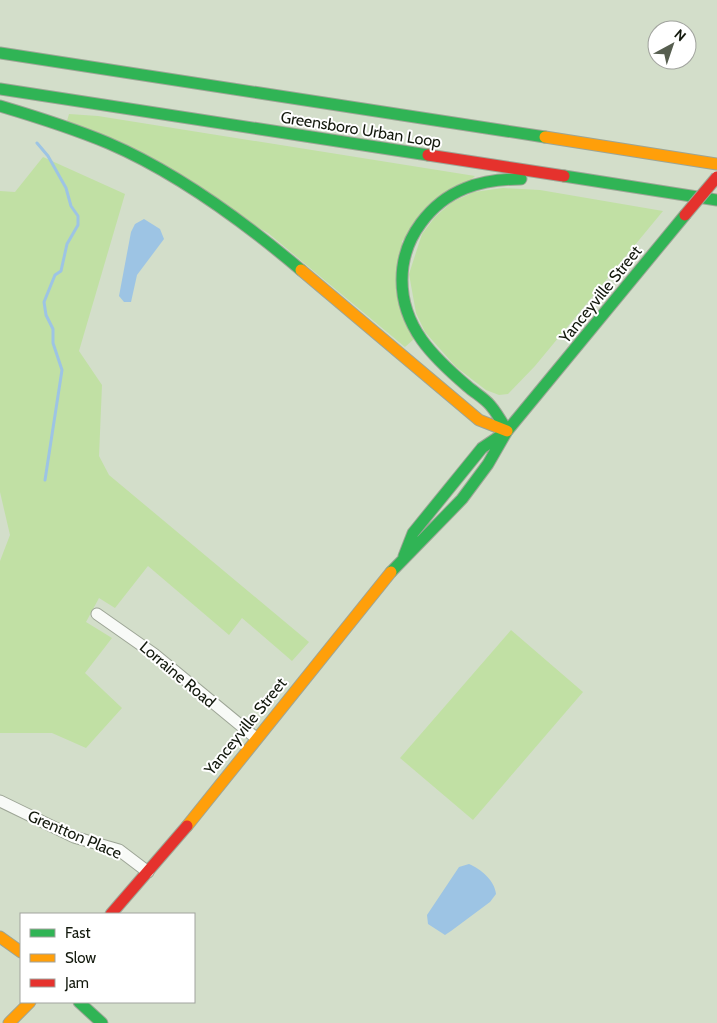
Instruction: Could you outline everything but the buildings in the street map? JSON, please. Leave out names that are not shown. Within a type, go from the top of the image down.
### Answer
[{"type":"main road","name":"Greensboro Urban Loop","points":[[0,53],[717,164]]},
{"type":"main road","name":"Greensboro Urban Loop","points":[[0,89],[717,200]]},
{"type":"main road","points":[[0,106],[55,122],[105,141],[152,164],[202,194],[272,246],[479,420],[507,431]]},
{"type":"main road","points":[[507,431],[491,406],[445,367],[417,334],[404,302],[401,278],[405,254],[414,232],[427,213],[456,191],[490,180],[569,177]]},
{"type":"main road","name":"Yanceyville Street","points":[[112,913],[148,872],[404,556],[424,542],[494,458],[507,431],[717,177]]},
{"type":"main road","points":[[0,937],[20,951]]},
{"type":"main road","points":[[9,1023],[29,1003]]},
{"type":"main road","points":[[81,1003],[102,1023]]},
{"type":"street","name":"Lorraine Road","points":[[97,614],[154,654],[256,738]]},
{"type":"street","name":"Grentton Place","points":[[0,801],[74,837],[119,850],[148,872]]},
{"type":"green space","points":[[69,114],[98,116],[475,176],[402,241],[414,339],[405,347],[268,233],[67,121]]},
{"type":"green space","points":[[43,157],[125,194],[79,351],[102,385],[99,456],[109,475],[309,642],[292,661],[242,618],[229,635],[148,566],[115,608],[99,598],[86,622],[112,638],[85,673],[122,708],[86,748],[52,733],[0,733],[0,561],[10,535],[0,492],[0,191],[15,192]]},
{"type":"green space","points":[[503,188],[540,190],[663,211],[535,366],[508,394],[499,395],[486,390],[456,367],[425,332],[416,313],[409,274],[422,234],[435,217],[452,202],[474,192]]},
{"type":"green space","points":[[511,630],[583,692],[473,820],[400,758]]},
{"type":"water","points":[[144,219],[160,229],[164,239],[137,275],[131,302],[124,302],[119,296],[131,232],[135,224]]},
{"type":"water","points":[[469,864],[487,876],[496,894],[490,902],[445,935],[428,924],[427,915],[459,867]]},
{"type":"waterway","points":[[37,143],[48,156],[66,188],[71,206],[78,216],[78,225],[67,244],[61,271],[55,275],[44,302],[46,315],[53,329],[53,343],[62,370],[45,480]]},
{"type":"traffic: fast","points":[[0,53],[545,137]]},
{"type":"traffic: fast","points":[[0,89],[428,155]]},
{"type":"traffic: fast","points":[[0,106],[108,143],[160,169],[185,183],[233,216],[301,270]]},
{"type":"traffic: fast","points":[[564,176],[717,200]]},
{"type":"traffic: fast","points":[[507,431],[490,405],[442,364],[422,340],[407,312],[403,297],[402,272],[407,250],[413,236],[431,211],[442,202],[453,194],[478,184],[506,179],[521,179]]},
{"type":"traffic: fast","points":[[391,572],[462,499],[488,464],[507,431],[685,215]]},
{"type":"traffic: fast","points":[[404,556],[413,533],[482,448],[506,432]]},
{"type":"traffic: fast","points":[[80,1003],[102,1023]]},
{"type":"traffic: slow","points":[[545,137],[717,164]]},
{"type":"traffic: slow","points":[[301,270],[479,420],[507,431]]},
{"type":"traffic: slow","points":[[187,826],[391,572]]},
{"type":"traffic: slow","points":[[0,937],[20,951]]},
{"type":"traffic: slow","points":[[9,1023],[29,1003]]},
{"type":"traffic: jam","points":[[428,155],[564,176]]},
{"type":"traffic: jam","points":[[685,215],[717,177]]},
{"type":"traffic: jam","points":[[112,913],[187,826]]}]
